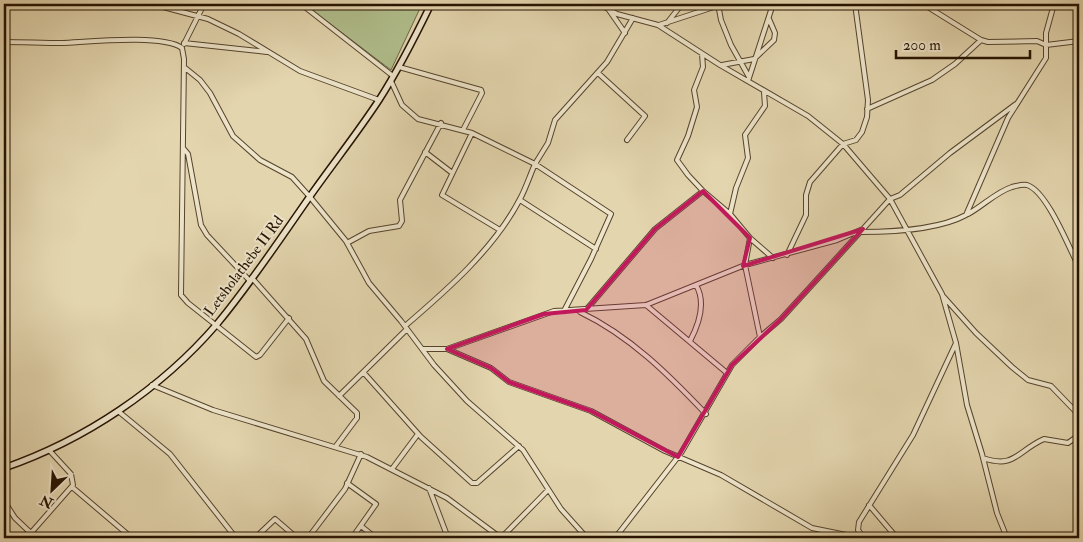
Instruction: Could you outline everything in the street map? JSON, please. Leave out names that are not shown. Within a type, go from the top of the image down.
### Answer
[{"type":"street","points":[[152,4],[199,16],[227,27],[308,75],[379,100]]},
{"type":"street","points":[[204,4],[182,48],[184,67],[180,291],[188,303],[258,357],[288,318]]},
{"type":"street","points":[[301,4],[392,78],[402,105],[412,115],[423,121],[441,123],[472,133],[535,164],[611,214],[596,249],[564,311]]},
{"type":"street","name":"Letsholathebe II Rd","points":[[4,468],[82,434],[118,411],[182,360],[216,324],[251,280],[379,100],[431,4]]},
{"type":"street","points":[[599,4],[608,10],[658,26],[720,65],[749,79],[764,91],[808,116],[843,144],[890,199],[905,230],[942,294],[976,333],[1012,367],[1028,380],[1051,386],[1079,415]]},
{"type":"street","points":[[667,23],[682,4]]},
{"type":"street","points":[[658,26],[720,4],[721,20],[749,79]]},
{"type":"street","points":[[749,79],[773,4]]},
{"type":"street","points":[[786,255],[806,212],[806,195],[810,182],[819,169],[843,144],[856,140],[862,132],[867,110],[856,4]]},
{"type":"street","points":[[923,4],[981,40],[988,42],[1037,41],[1046,45],[1079,41]]},
{"type":"street","points":[[966,215],[998,138],[1016,104],[1046,58],[1046,33],[1054,4]]},
{"type":"street","points":[[608,10],[625,32]]},
{"type":"street","points":[[339,396],[364,373],[464,270],[500,230],[520,200],[535,164],[548,143],[555,120],[598,73],[616,50],[633,18]]},
{"type":"street","points":[[720,65],[740,63],[754,59],[774,40],[775,34],[769,19]]},
{"type":"street","points":[[4,42],[121,40],[173,44],[182,48]]},
{"type":"street","points":[[867,110],[932,80],[955,64],[981,40]]},
{"type":"street","points":[[184,43],[269,52]]},
{"type":"street","points":[[702,54],[703,67],[694,90],[697,107],[688,136],[677,160],[688,176],[730,214],[750,238],[773,258]]},
{"type":"street","points":[[184,67],[200,80],[210,92],[233,136],[260,160],[292,177],[310,197],[347,243],[365,278],[434,364],[466,401],[519,446],[562,512],[587,538]]},
{"type":"street","points":[[398,67],[481,90],[480,96],[463,130]]},
{"type":"street","points":[[598,73],[645,116],[627,140]]},
{"type":"street","points":[[730,214],[736,188],[748,158],[745,135],[765,106],[766,98],[764,91]]},
{"type":"street","points":[[615,538],[678,457],[706,414],[727,374],[760,337],[781,319],[890,199],[900,194],[950,153],[1016,104]]},
{"type":"street","points":[[347,243],[369,231],[399,226],[402,218],[400,200],[441,123]]},
{"type":"street","points":[[472,133],[442,190],[442,197],[500,230]]},
{"type":"street","points":[[183,148],[188,154],[201,225],[207,235],[306,339],[324,381],[357,413],[358,417],[336,446]]},
{"type":"street","points":[[424,152],[451,172]]},
{"type":"street","points":[[423,349],[447,349],[544,314],[646,306],[745,265],[786,255],[862,231],[905,230],[966,215],[1002,191],[1018,186],[1028,186],[1038,194],[1047,206],[1079,267]]},
{"type":"street","points":[[586,310],[655,230],[703,191]]},
{"type":"street","points":[[520,200],[596,249]]},
{"type":"street","points":[[750,238],[745,265],[760,337]]},
{"type":"street","points":[[690,341],[700,317],[700,293],[696,285]]},
{"type":"street","points":[[942,294],[956,343],[967,405],[997,514],[1007,538]]},
{"type":"street","points":[[646,306],[727,374]]},
{"type":"street","points":[[578,311],[631,342],[678,385],[706,414]]},
{"type":"street","points":[[447,349],[491,368],[509,382],[591,411],[678,457],[730,480],[812,528],[862,538],[858,526],[913,435],[956,343]]},
{"type":"street","points":[[364,373],[418,434],[458,472],[474,484],[519,446]]},
{"type":"street","points":[[152,385],[213,410],[361,454],[429,488],[452,502],[501,538],[548,490]]},
{"type":"street","points":[[118,411],[170,454],[236,538]]},
{"type":"street","points":[[392,469],[418,434]]},
{"type":"street","points":[[983,458],[999,463],[1007,462],[1044,439],[1068,443],[1079,435]]},
{"type":"street","points":[[30,534],[72,487],[71,474],[49,450]]},
{"type":"street","points":[[308,538],[347,483],[361,454]]},
{"type":"street","points":[[347,483],[376,503],[352,538]]},
{"type":"street","points":[[72,487],[132,538]]},
{"type":"street","points":[[429,488],[448,538]]},
{"type":"street","points":[[4,501],[15,518],[36,538]]},
{"type":"street","points":[[869,505],[897,538]]},
{"type":"street","points":[[255,538],[275,519],[297,538]]},
{"type":"street","points":[[361,526],[376,538]]},
{"type":"highlighted area","points":[[703,191],[750,238],[743,266],[863,229],[781,319],[732,365],[678,457],[591,411],[509,382],[491,368],[447,349],[544,314],[586,310],[655,229]]},
{"type":"green space","points":[[304,4],[422,4],[391,70]]}]
